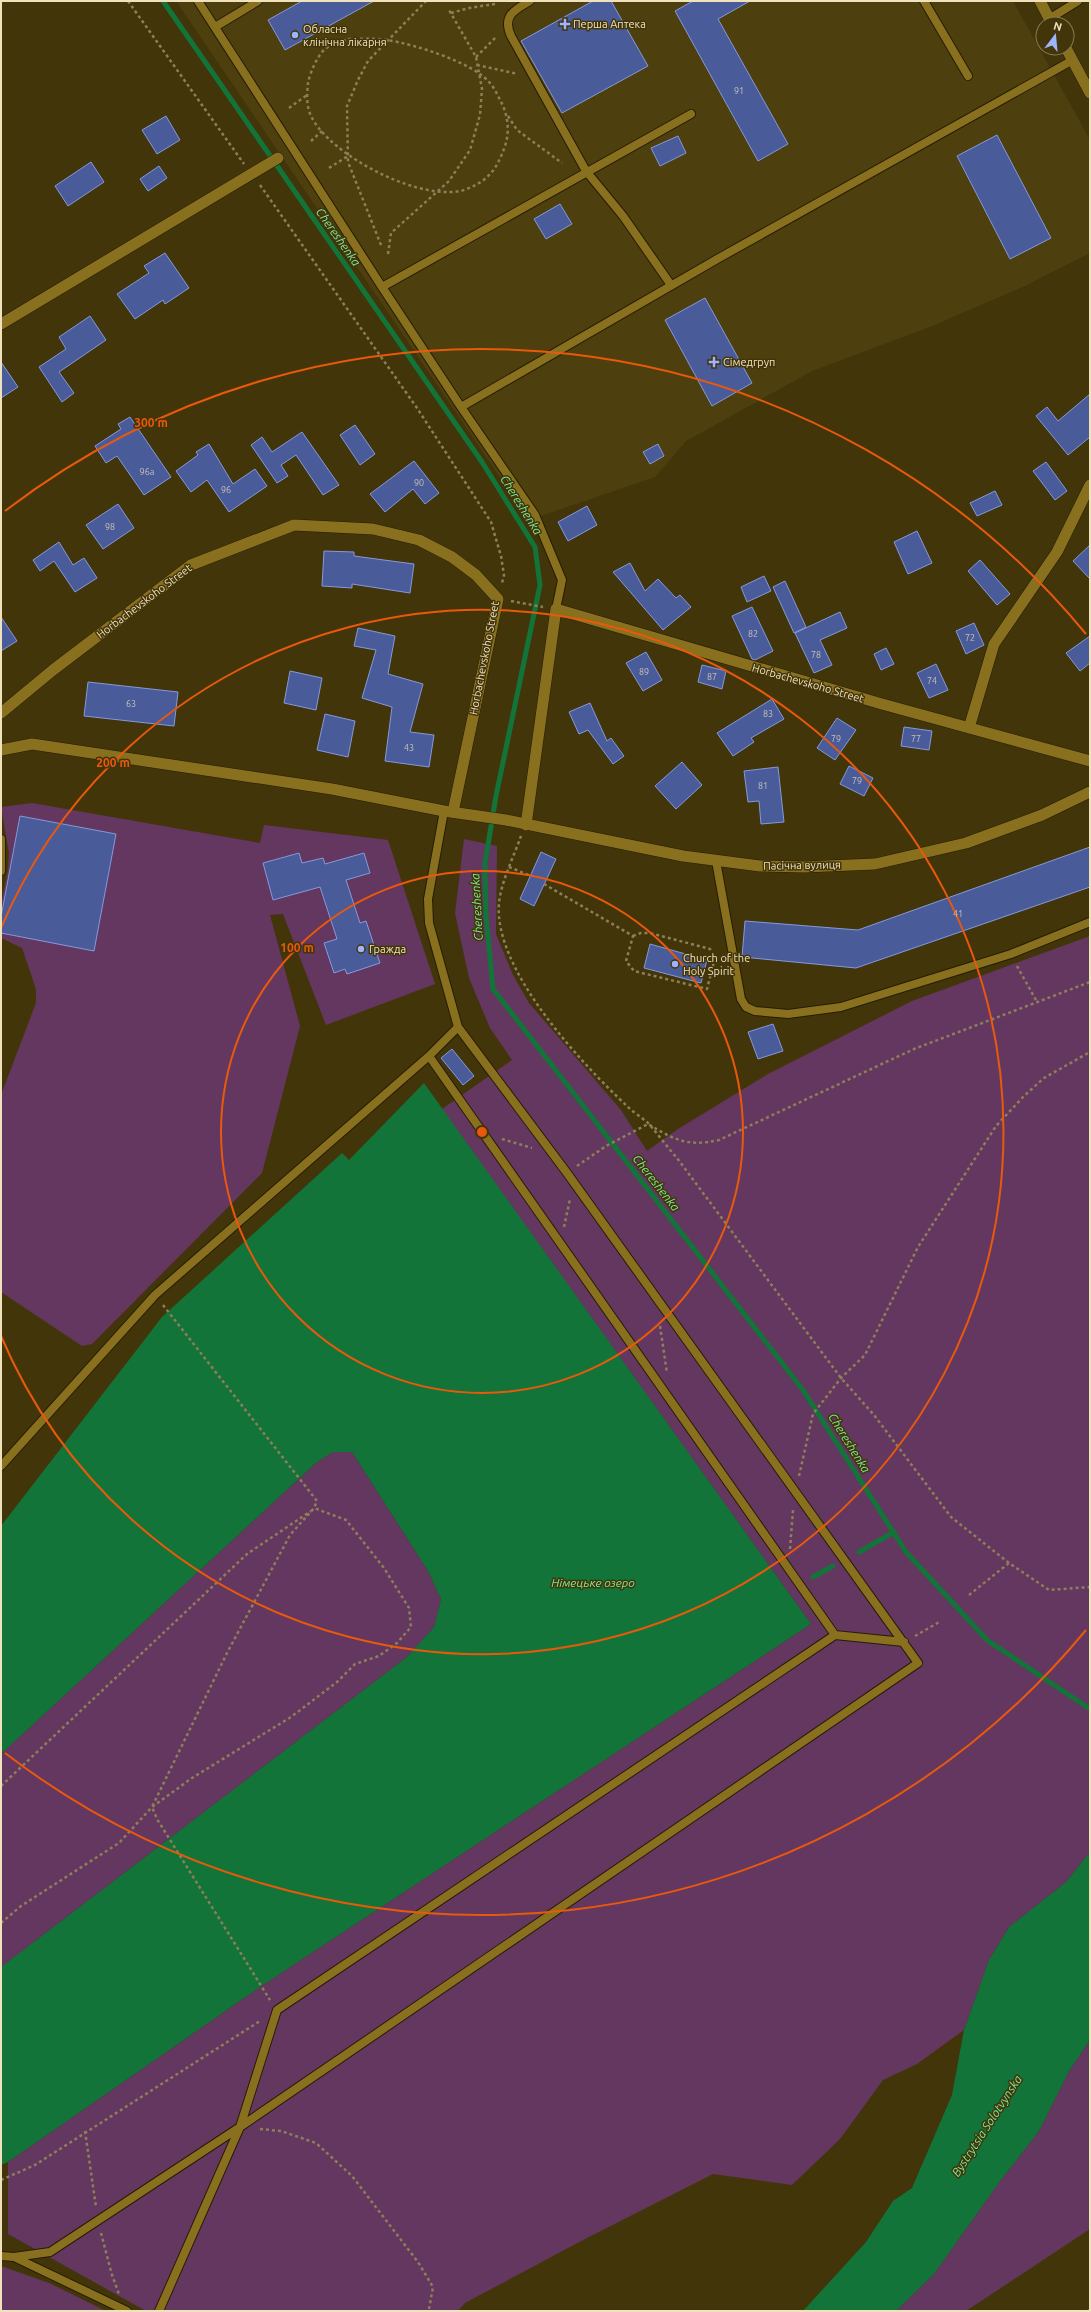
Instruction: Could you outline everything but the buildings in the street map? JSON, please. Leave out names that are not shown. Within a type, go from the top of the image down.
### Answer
[{"type":"street","points":[[1040,1],[1048,16]]},
{"type":"street","points":[[1071,56],[1090,93]]},
{"type":"street","points":[[1,324],[278,158]]},
{"type":"street","points":[[969,728],[994,644],[1057,552],[1090,485]]},
{"type":"street","name":"Horbachevskoho Street","points":[[1,713],[53,670],[191,565],[294,525],[373,529],[419,540],[452,557],[476,575],[498,599],[448,812]]},
{"type":"street","points":[[526,825],[551,609]]},
{"type":"street","name":"Horbachevskoho Street","points":[[551,609],[1090,761]]},
{"type":"street","name":"Пасічна вулиця","points":[[1,750],[32,744],[332,789],[448,812],[506,820],[716,861],[760,866],[804,867],[875,864],[966,843],[1042,815],[1090,792]]},
{"type":"lane","points":[[198,1],[382,287],[461,407],[535,515],[562,580],[551,609]]},
{"type":"lane","points":[[215,27],[258,1]]},
{"type":"lane","points":[[530,1],[509,15],[508,28],[586,171],[623,216],[671,286]]},
{"type":"lane","points":[[924,1],[968,76]]},
{"type":"lane","points":[[1057,16],[1078,1]]},
{"type":"lane","points":[[461,407],[671,286],[1073,60]]},
{"type":"lane","points":[[382,287],[586,171],[691,114]]},
{"type":"lane","points":[[1,2256],[14,2257],[50,2252],[240,2128],[918,1663],[567,1173],[458,1027],[429,923],[428,899],[448,812]]},
{"type":"lane","points":[[1,839],[1,871]]},
{"type":"lane","points":[[716,861],[741,999],[746,1007],[756,1011],[788,1014],[841,1008],[1010,954],[1090,922]]},
{"type":"lane","points":[[1,1466],[155,1295],[429,1056],[458,1027]]},
{"type":"lane","points":[[429,1056],[835,1635]]},
{"type":"lane","points":[[159,2311],[240,2128],[277,2010],[835,1635],[904,1642]]},
{"type":"lane","points":[[14,2257],[127,2311]]},
{"type":"path","points":[[128,1],[255,172],[417,408],[491,522],[501,556],[504,575],[498,599],[551,609]]},
{"type":"path","points":[[381,245],[353,176],[348,156],[347,106],[368,61],[426,2]]},
{"type":"path","points":[[451,13],[468,8],[495,4]]},
{"type":"path","points":[[388,254],[391,233],[449,181],[470,150],[480,115],[482,89],[476,57],[448,10]]},
{"type":"path","points":[[476,57],[501,33]]},
{"type":"path","points":[[507,115],[507,141],[498,165],[481,183],[458,192],[438,192],[409,185],[359,163],[329,140],[311,116],[307,95],[310,73],[326,49],[348,39],[388,40],[415,46],[446,57],[479,73],[490,82],[507,115],[517,130],[562,164]]},
{"type":"path","points":[[477,65],[521,74]]},
{"type":"path","points":[[289,108],[307,95]]},
{"type":"path","points":[[311,141],[322,131]]},
{"type":"path","points":[[329,168],[348,156]]},
{"type":"path","points":[[526,825],[509,867],[499,902],[500,930],[517,971],[531,998],[588,1068],[627,1107],[648,1124],[677,1158],[841,1378],[874,1415],[952,1517],[1009,1563],[1050,1590],[1090,1587]]},
{"type":"path","points":[[509,867],[531,876]]},
{"type":"path","points":[[544,884],[633,936]]},
{"type":"path","points":[[641,933],[650,933],[710,949],[715,958],[707,989],[634,971],[626,961],[633,936],[641,933]]},
{"type":"path","points":[[1010,954],[1037,1002]]},
{"type":"path","points":[[648,1124],[680,1141],[692,1144],[719,1140],[914,1049],[1090,982]]},
{"type":"path","points":[[813,1414],[820,1408],[841,1378],[865,1355],[918,1247],[996,1126],[1024,1096],[1044,1078],[1090,1052]]},
{"type":"path","points":[[567,1173],[606,1146],[648,1124]]},
{"type":"path","points":[[483,1133],[553,1154]]},
{"type":"path","points":[[560,1244],[574,1183]]},
{"type":"path","points":[[656,1298],[672,1403]]},
{"type":"path","points":[[161,1303],[316,1502],[314,1508],[290,1535],[227,1653],[152,1807],[157,1819],[268,1997]]},
{"type":"path","points":[[1,1786],[247,1554],[314,1508]]},
{"type":"path","points":[[1,1923],[22,1906],[119,1843],[152,1807],[192,1778],[231,1756],[252,1740],[291,1717],[337,1682],[355,1664],[379,1656],[397,1644],[411,1627],[409,1608],[384,1568],[346,1520],[314,1508]]},
{"type":"path","points":[[969,1595],[1009,1563]]},
{"type":"path","points":[[904,1642],[940,1621]]},
{"type":"path","points":[[1,2180],[35,2165],[277,2010]]},
{"type":"path","points":[[240,2128],[281,2131],[316,2143],[333,2157],[352,2176],[418,2262],[433,2287],[430,2309]]},
{"type":"shaded area","points":[[176,1],[1013,1],[1035,41],[1035,56],[1043,56],[1090,140],[1090,253],[1025,286],[932,326],[812,371],[686,441],[655,477],[529,520]]},
{"type":"shaded area","points":[[32,803],[260,843],[264,825],[388,840],[435,984],[326,1025],[283,914],[270,915],[300,1026],[262,1173],[92,1344],[82,1346],[1,1292],[1,1095],[36,1003],[36,989],[22,948],[1,938],[1,905],[8,870],[9,853],[1,807]]},
{"type":"shaded area","points":[[464,839],[497,846],[496,934],[513,975],[529,1003],[621,1110],[647,1151],[678,1129],[768,1074],[912,1001],[1090,936],[1090,1852],[1066,1882],[1009,1927],[989,1960],[964,2030],[917,2064],[883,2080],[840,2139],[792,2185],[713,2174],[583,2240],[465,2303],[458,2311],[146,2311],[8,2234],[8,2162],[260,1987],[811,1624],[442,1109],[512,1060],[490,1028],[469,978],[455,913]]},
{"type":"shaded area","points":[[333,1452],[352,1452],[428,1571],[441,1599],[434,1627],[407,1657],[1,1967],[1,1754],[317,1462]]},
{"type":"shaded area","points":[[1090,2040],[1090,2229],[966,2311],[896,2311],[934,2274],[998,2184],[1039,2131],[1069,2071]]},
{"type":"shaded area","points":[[1,2266],[49,2283],[106,2311],[1,2311]]},
{"type":"water","name":"Німецьке озеро","points":[[424,1083],[811,1624],[260,1987],[8,2162],[1,2165],[1,1967],[407,1657],[434,1627],[441,1599],[428,1571],[352,1452],[333,1452],[317,1462],[1,1754],[1,1526],[162,1317],[342,1153],[349,1160]]},
{"type":"water","name":"Bystrytsia Solotvynska","points":[[1090,1852],[1090,2040],[1069,2071],[1039,2131],[998,2184],[934,2274],[896,2311],[803,2311],[866,2242],[893,2201],[912,2188],[952,2095],[964,2030],[989,1960],[1009,1927],[1066,1882]]},
{"type":"waterway","name":"Chereshenka","points":[[163,1],[482,462],[535,547],[540,585],[496,796],[485,863],[486,916],[493,989],[803,1390],[906,1552],[987,1640],[1090,1709]]},
{"type":"waterway","points":[[859,1552],[894,1532]]},
{"type":"waterway","points":[[813,1577],[833,1566]]},
{"type":"place","name":"Перша Аптека","points":[[565,24]]},
{"type":"place","name":"Обласна клінічна лікарня","points":[[295,35]]},
{"type":"place","name":"Сімедгруп","points":[[714,362]]},
{"type":"place","name":"Гражда","points":[[361,949]]},
{"type":"place","name":"Church of the Holy Spirit","points":[[675,964]]}]
